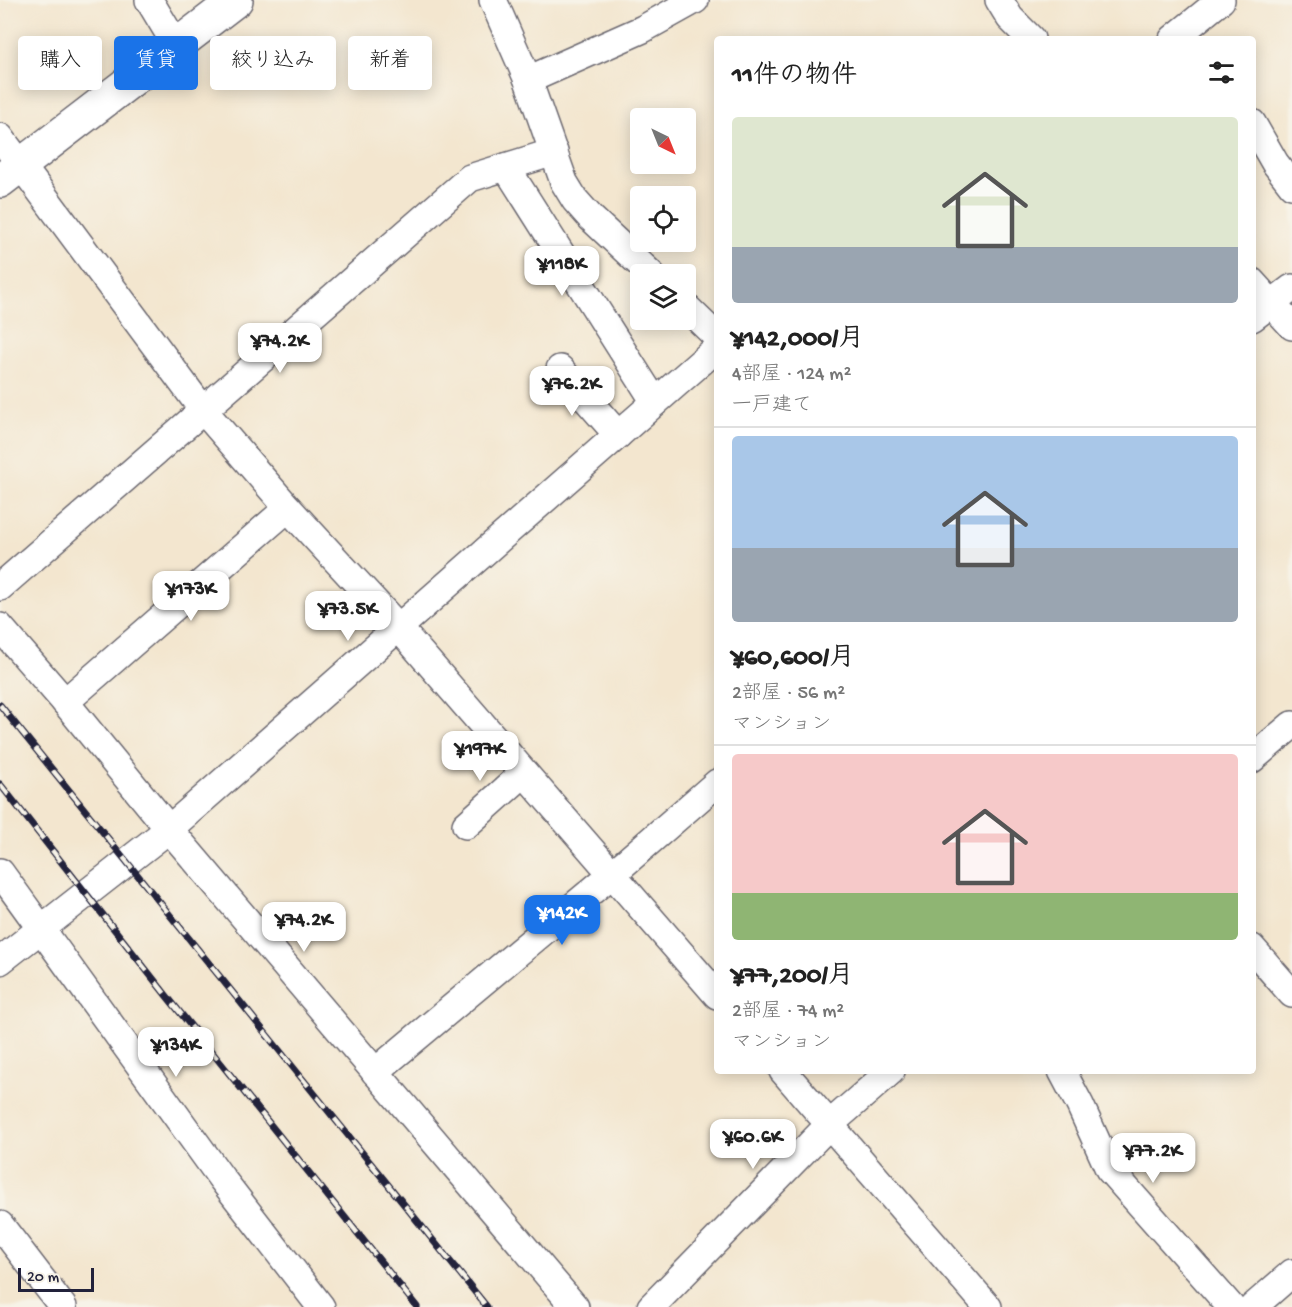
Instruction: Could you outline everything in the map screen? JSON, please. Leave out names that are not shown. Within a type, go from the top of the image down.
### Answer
[{"type":"main road","points":[[188,36],[236,0]]},
{"type":"main road","points":[[10,173],[118,90]]},
{"type":"street","points":[[149,0],[171,36]]},
{"type":"street","points":[[493,0],[528,80],[564,182],[575,200],[591,218],[640,264]]},
{"type":"street","points":[[528,80],[633,33],[694,0]]},
{"type":"street","points":[[999,0],[1010,18],[1028,36]]},
{"type":"street","points":[[1187,35],[1221,0]]},
{"type":"street","points":[[1256,130],[1275,163],[1292,185]]},
{"type":"street","points":[[0,137],[10,173],[203,410],[288,508],[398,627],[714,993]]},
{"type":"street","points":[[0,587],[470,178],[554,152]]},
{"type":"street","points":[[506,167],[655,402]]},
{"type":"street","points":[[1256,286],[1292,326]]},
{"type":"street","points":[[696,317],[714,334]]},
{"type":"street","points":[[0,961],[169,829],[714,351]]},
{"type":"street","points":[[560,369],[618,435]]},
{"type":"street","points":[[65,702],[288,508]]},
{"type":"street","points":[[0,627],[575,1307]]},
{"type":"street","points":[[1256,756],[1292,724]]},
{"type":"street","points":[[466,825],[524,773]]},
{"type":"street","points":[[375,1072],[611,875],[714,786]]},
{"type":"street","points":[[0,872],[222,1179],[321,1307]]},
{"type":"street","points":[[1256,953],[1292,994]]},
{"type":"street","points":[[786,1074],[987,1307]]},
{"type":"street","points":[[651,1307],[830,1124],[888,1074]]},
{"type":"street","points":[[1064,1074],[1109,1169],[1231,1307]]},
{"type":"street","points":[[0,1225],[63,1307]]},
{"type":"street","points":[[1252,1307],[1292,1273]]},
{"type":"railway","points":[[0,705],[487,1307]]},
{"type":"railway","points":[[0,784],[417,1307]]}]
